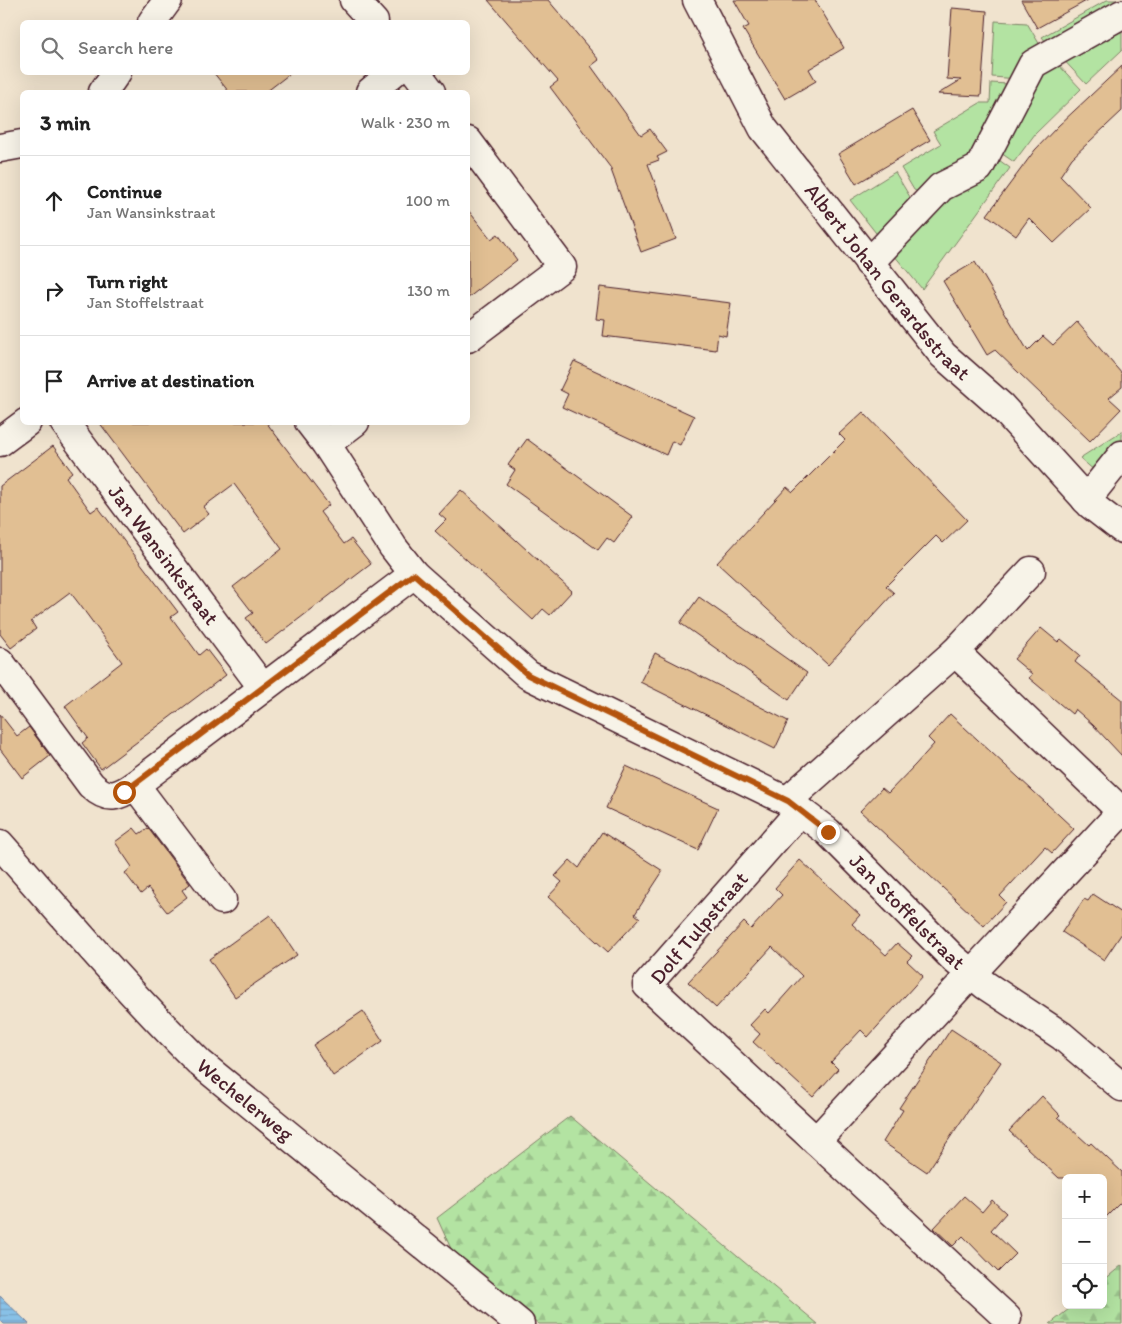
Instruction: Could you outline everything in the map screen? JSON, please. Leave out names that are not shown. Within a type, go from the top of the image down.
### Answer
[{"type":"street","points":[[153,20],[168,0]]},
{"type":"street","points":[[354,0],[372,20]]},
{"type":"street","name":"Albert Johan Gerardsstraat","points":[[697,0],[763,128],[942,355],[1001,406],[1086,500],[1122,529]]},
{"type":"street","points":[[869,263],[941,187],[980,168],[1033,64],[1122,14]]},
{"type":"street","points":[[104,90],[115,75]]},
{"type":"street","points":[[372,90],[390,75]]},
{"type":"street","points":[[418,75],[430,90]]},
{"type":"street","points":[[0,148],[20,144]]},
{"type":"street","points":[[470,144],[562,267],[470,336]]},
{"type":"street","points":[[0,442],[23,425]]},
{"type":"street","name":"Jan Wansinkstraat","points":[[66,425],[263,688]]},
{"type":"street","name":"Jan Stoffelstraat","points":[[311,425],[414,574],[528,675],[794,806],[828,832],[954,959],[985,985],[1062,1036],[1122,1087]]},
{"type":"street","points":[[326,444],[351,425]]},
{"type":"street","points":[[1086,500],[1122,455]]},
{"type":"street","points":[[794,806],[955,652],[1031,571]]},
{"type":"street","points":[[0,662],[91,786],[104,794],[114,796],[135,785],[414,574]]},
{"type":"street","points":[[816,1141],[1122,812],[955,652]]},
{"type":"street","points":[[135,785],[222,900]]},
{"type":"street","name":"Dolf Tulpstraat","points":[[794,806],[647,985],[1007,1318]]},
{"type":"street","name":"Wechelerweg","points":[[0,844],[135,996],[200,1062],[520,1324]]},
{"type":"green space","points":[[1107,0],[1122,0],[1122,8],[1051,48],[1042,37]]},
{"type":"green space","points":[[1122,20],[1122,50],[1086,84],[1059,55]]},
{"type":"green space","points":[[995,21],[1027,23],[1044,52],[1019,79],[992,77]]},
{"type":"green space","points":[[1053,59],[1081,89],[1035,134],[1014,162],[995,149]]},
{"type":"green space","points":[[991,83],[1008,84],[985,146],[926,196],[914,190],[901,168],[941,144],[933,131],[980,103],[990,103]]},
{"type":"green space","points":[[992,155],[1010,168],[922,289],[889,249]]},
{"type":"green space","points":[[895,172],[916,207],[883,242],[850,200]]},
{"type":"green space","points":[[1122,431],[1122,440],[1096,472],[1080,458]]},
{"type":"green space","points":[[570,1116],[818,1324],[539,1324],[453,1253],[437,1218]]},
{"type":"green space","points":[[1122,1265],[1122,1324],[1050,1324],[1069,1309],[1107,1309],[1107,1278]]},
{"type":"water","points":[[0,1296],[29,1324],[4,1324],[0,1320]]},
{"type":"building","points":[[488,0],[548,0],[599,60],[591,66],[641,135],[650,129],[667,152],[657,157],[659,160],[648,164],[676,239],[641,252],[610,167],[550,87],[558,81]]},
{"type":"building","points":[[734,0],[815,0],[844,48],[809,69],[816,81],[785,99],[743,29],[749,26]]},
{"type":"building","points":[[1021,0],[1088,0],[1037,28]]},
{"type":"building","points":[[952,8],[987,11],[981,96],[938,94],[961,80],[947,79]]},
{"type":"building","points":[[1122,66],[1122,111],[1072,158],[1060,176],[1091,208],[1054,243],[1029,218],[1016,236],[987,215],[1035,150]]},
{"type":"building","points":[[215,75],[288,75],[269,90],[227,90]]},
{"type":"building","points":[[912,110],[930,140],[856,184],[838,154]]},
{"type":"building","points":[[470,213],[491,239],[498,234],[517,260],[470,296]]},
{"type":"building","points":[[975,262],[1028,351],[1043,336],[1053,345],[1077,322],[1122,374],[1122,387],[1109,398],[1121,409],[1090,441],[995,350],[987,355],[943,281]]},
{"type":"building","points":[[600,287],[731,303],[726,336],[718,334],[716,350],[603,336],[605,320],[596,319]]},
{"type":"building","points":[[574,361],[694,416],[680,445],[672,441],[666,455],[562,407],[568,394],[560,390]]},
{"type":"building","points":[[863,412],[967,520],[943,543],[936,536],[886,586],[894,593],[828,665],[717,563],[787,487],[793,492],[845,440],[839,434]]},
{"type":"building","points":[[101,425],[268,425],[329,505],[320,512],[344,544],[351,539],[371,564],[266,644],[246,618],[253,613],[233,587],[282,549],[234,484],[203,507],[209,514],[183,534]]},
{"type":"building","points":[[527,439],[633,517],[614,543],[607,538],[598,550],[506,484],[515,470],[508,465]]},
{"type":"building","points":[[53,446],[72,472],[66,477],[91,512],[98,507],[178,612],[171,617],[199,655],[206,649],[226,675],[101,769],[82,743],[88,738],[65,706],[122,662],[80,605],[70,592],[31,621],[36,629],[11,648],[0,634],[0,486]]},
{"type":"building","points":[[461,490],[572,591],[550,615],[543,609],[533,620],[435,531],[446,520],[439,514]]},
{"type":"building","points":[[699,597],[807,673],[789,700],[680,623]]},
{"type":"building","points":[[1041,628],[1058,642],[1061,639],[1080,655],[1075,662],[1122,700],[1122,756],[1075,709],[1072,714],[1029,678],[1032,674],[1014,659]]},
{"type":"building","points":[[655,653],[788,721],[775,749],[640,682]]},
{"type":"building","points":[[0,714],[17,736],[29,727],[50,756],[22,778],[0,749]]},
{"type":"building","points":[[950,714],[1074,829],[1052,853],[1045,847],[1000,896],[1006,902],[984,926],[860,811],[882,788],[888,793],[915,765],[934,744],[928,738]]},
{"type":"building","points":[[626,766],[718,808],[698,850],[606,808]]},
{"type":"building","points":[[134,828],[139,834],[148,828],[190,884],[182,890],[187,897],[167,912],[148,888],[141,894],[125,873],[132,867],[115,842]]},
{"type":"building","points":[[602,832],[663,871],[635,914],[640,918],[608,952],[548,897],[562,882],[555,876],[570,860],[579,868]]},
{"type":"building","points":[[800,860],[860,915],[852,924],[886,955],[897,943],[912,956],[907,961],[923,976],[868,1037],[861,1030],[831,1062],[838,1069],[813,1097],[753,1042],[760,1034],[750,1025],[765,1009],[769,1013],[802,976],[772,947],[716,1008],[688,982],[744,922],[751,929],[782,895],[775,888]]},
{"type":"building","points":[[1093,894],[1122,913],[1122,933],[1104,960],[1062,932],[1084,899],[1088,901]]},
{"type":"building","points":[[270,915],[297,955],[235,997],[209,959]]},
{"type":"building","points":[[363,1011],[383,1041],[333,1076],[313,1045]]},
{"type":"building","points":[[951,1029],[1001,1062],[927,1172],[883,1142],[903,1110],[899,1108]]},
{"type":"building","points":[[1042,1096],[1060,1115],[1058,1117],[1089,1145],[1091,1143],[1122,1172],[1122,1201],[1107,1216],[1107,1174],[1062,1174],[1062,1178],[1059,1178],[1009,1131]]},
{"type":"building","points":[[964,1196],[982,1212],[992,1200],[1006,1213],[991,1230],[1016,1254],[998,1272],[963,1236],[953,1246],[934,1228]]},
{"type":"route","points":[[124,792],[414,574],[528,675],[788,801],[828,832]]}]
